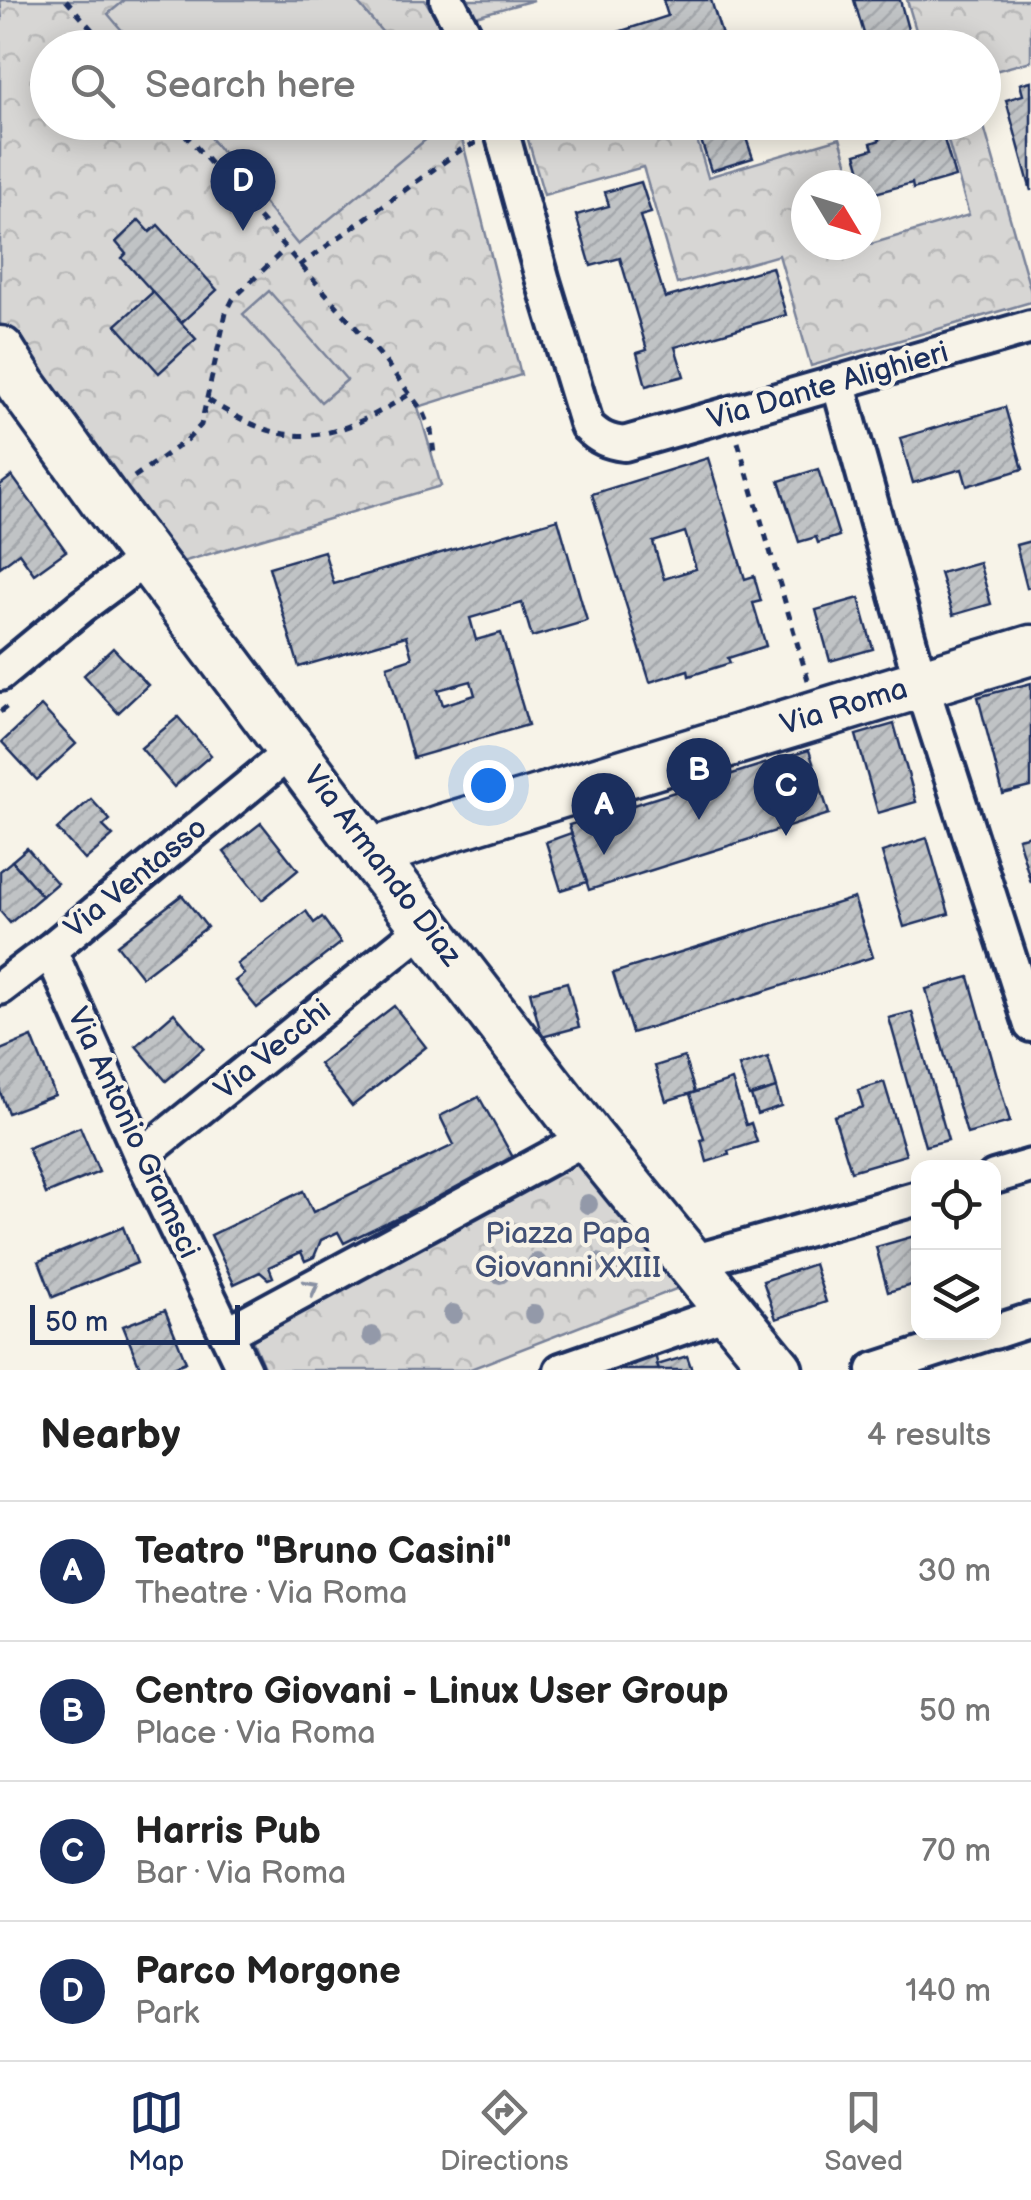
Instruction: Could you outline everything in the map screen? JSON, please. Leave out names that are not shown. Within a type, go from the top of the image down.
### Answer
[{"type":"street","points":[[447,0],[463,30]]},
{"type":"street","name":"Via Dante Alighieri","points":[[504,140],[588,426],[598,437],[610,442],[624,444],[1031,327]]},
{"type":"street","name":"Via Armando Diaz","points":[[0,351],[104,498],[370,854],[588,1138],[778,1370]]},
{"type":"street","points":[[838,382],[922,683],[1031,1025]]},
{"type":"street","points":[[7,687],[81,608],[148,557]]},
{"type":"street","name":"Via Roma","points":[[370,854],[1031,650]]},
{"type":"street","name":"Via Ventasso","points":[[0,988],[272,768]]},
{"type":"street","name":"Via Vecchi","points":[[141,1156],[405,944]]},
{"type":"street","name":"Via Antonio Gramsci","points":[[50,950],[141,1156],[244,1370]]},
{"type":"street","points":[[226,1334],[588,1138]]},
{"type":"street","points":[[1001,1174],[1031,1166]]},
{"type":"street","points":[[690,1263],[911,1200]]},
{"type":"street","points":[[561,1370],[730,1311]]},
{"type":"street","points":[[1001,1329],[1031,1320]]},
{"type":"street","points":[[874,1370],[967,1340]]},
{"type":"path","points":[[66,0],[92,30]]},
{"type":"path","points":[[190,140],[410,394],[431,430],[434,454]]},
{"type":"path","points":[[299,266],[478,140]]},
{"type":"path","points":[[104,498],[201,425],[226,313],[234,299],[285,250]]},
{"type":"path","points":[[208,400],[243,420],[295,436],[356,423],[410,394]]},
{"type":"path","points":[[730,415],[813,696]]},
{"type":"path","points":[[0,712],[7,687]]},
{"type":"green space","points":[[0,0],[425,0],[442,30],[30,30],[30,140],[462,140],[521,375],[418,407],[441,486],[182,562],[0,328]]},
{"type":"green space","points":[[125,0],[355,0],[381,30],[122,30],[108,14]]},
{"type":"green space","points":[[464,0],[534,0],[472,17]]},
{"type":"green space","points":[[907,0],[1031,0],[1031,61],[1001,69],[1001,30],[916,30]]},
{"type":"green space","points":[[212,140],[425,140],[298,245]]},
{"type":"green space","points":[[528,140],[697,140],[708,177],[841,140],[850,170],[791,170],[791,260],[881,260],[881,241],[969,215],[948,140],[988,140],[1031,302],[811,366],[779,255],[677,284],[643,167],[544,195]]},
{"type":"green space","points":[[269,291],[347,380],[321,402],[243,314]]},
{"type":"green space","name":"Piazza Papa Giovanni XXIII","points":[[588,1156],[689,1284],[468,1370],[265,1370],[251,1337]]},
{"type":"building","points":[[663,0],[711,0],[720,30],[625,30],[668,16]]},
{"type":"building","points":[[854,0],[900,0],[908,30],[863,30]]},
{"type":"building","points":[[1031,81],[1031,191],[1006,100],[1023,95],[1020,84]]},
{"type":"building","points":[[701,140],[747,140],[753,158],[711,171]]},
{"type":"building","points":[[880,140],[944,140],[955,177],[913,189],[912,183],[881,191],[881,170],[861,170],[856,154],[873,149],[871,143]]},
{"type":"building","points":[[641,182],[651,213],[640,216],[665,298],[772,267],[786,315],[675,347],[684,376],[646,386],[637,353],[647,350],[620,258],[591,266],[576,215],[609,206],[605,192]]},
{"type":"building","points":[[139,220],[150,232],[158,225],[217,290],[181,323],[122,258],[126,254],[116,242]]},
{"type":"building","points":[[153,292],[196,339],[159,373],[116,325]]},
{"type":"building","points":[[1005,407],[1023,469],[967,486],[962,469],[913,483],[900,438]]},
{"type":"building","points":[[708,458],[745,579],[754,576],[761,601],[753,603],[766,646],[689,676],[688,670],[650,682],[592,494]],"holes":[[[685,532],[696,569],[664,579],[653,542]]]},
{"type":"building","points":[[818,469],[839,536],[818,543],[816,537],[799,542],[779,481]]},
{"type":"building","points":[[12,476],[66,551],[34,574],[19,553],[0,567],[0,485]]},
{"type":"building","points":[[558,519],[587,621],[532,637],[522,603],[470,618],[476,640],[501,633],[528,725],[413,758],[387,666],[412,658],[406,636],[299,667],[269,567],[324,551],[334,584]],"holes":[[[471,681],[475,695],[443,705],[438,690]]]},
{"type":"building","points":[[1031,541],[1031,587],[1027,588],[1016,545]]},
{"type":"building","points":[[979,562],[991,604],[953,615],[940,573]]},
{"type":"building","points":[[859,598],[873,649],[830,661],[816,610]]},
{"type":"building","points":[[113,648],[148,685],[118,713],[84,675]]},
{"type":"building","points":[[1031,683],[1031,787],[1003,794],[978,697]]},
{"type":"building","points":[[41,706],[76,744],[37,780],[2,742]]},
{"type":"building","points":[[178,717],[211,755],[174,787],[141,748]]},
{"type":"building","points":[[894,724],[916,802],[878,813],[856,735]]},
{"type":"building","points":[[809,750],[829,814],[589,890],[569,825]]},
{"type":"building","points":[[91,799],[110,820],[103,826],[113,836],[85,860],[57,829]]},
{"type":"building","points":[[261,823],[298,870],[262,900],[224,852]]},
{"type":"building","points":[[571,833],[587,882],[561,890],[546,842]]},
{"type":"building","points":[[1031,835],[1031,883],[1018,838]]},
{"type":"building","points":[[927,838],[949,914],[904,927],[882,852]]},
{"type":"building","points":[[27,848],[57,883],[42,896],[12,861]]},
{"type":"building","points":[[12,861],[42,896],[10,923],[0,911],[0,871]]},
{"type":"building","points":[[182,895],[207,927],[142,977],[117,945]]},
{"type":"building","points":[[854,898],[873,957],[632,1033],[613,973]]},
{"type":"building","points":[[306,911],[314,923],[322,917],[341,943],[257,1008],[235,981],[244,974],[237,964]]},
{"type":"building","points":[[969,977],[1010,1122],[967,1134],[926,989]]},
{"type":"building","points":[[567,982],[579,1027],[542,1037],[530,992]]},
{"type":"building","points":[[394,1006],[426,1047],[352,1106],[319,1064]]},
{"type":"building","points":[[912,1012],[948,1140],[925,1146],[889,1018]]},
{"type":"building","points":[[174,1013],[204,1048],[166,1081],[136,1046]]},
{"type":"building","points":[[32,1037],[55,1095],[8,1113],[0,1092],[0,1050]]},
{"type":"building","points":[[684,1057],[695,1092],[666,1101],[655,1066]]},
{"type":"building","points":[[768,1057],[777,1088],[749,1096],[739,1066]]},
{"type":"building","points":[[732,1080],[746,1125],[751,1123],[757,1142],[707,1162],[690,1094]]},
{"type":"building","points":[[884,1082],[906,1155],[851,1171],[834,1116],[863,1107],[858,1090]]},
{"type":"building","points":[[776,1088],[781,1106],[757,1114],[751,1096]]},
{"type":"building","points":[[479,1097],[515,1161],[344,1243],[338,1232],[321,1240],[314,1257],[305,1261],[301,1252],[269,1267],[273,1277],[268,1279],[260,1272],[234,1284],[211,1235],[303,1191],[313,1212],[454,1145],[440,1116]]},
{"type":"building","points":[[80,1127],[99,1172],[46,1194],[28,1148]]},
{"type":"building","points":[[123,1227],[137,1263],[53,1297],[39,1261]]},
{"type":"building","points":[[911,1237],[911,1285],[888,1292],[876,1247]]},
{"type":"building","points":[[814,1264],[826,1302],[776,1319],[763,1281]]},
{"type":"building","points":[[165,1310],[186,1362],[166,1370],[141,1370],[123,1326]]},
{"type":"building","points":[[655,1354],[659,1370],[607,1370]]},
{"type":"building","points":[[687,1356],[692,1370],[659,1370],[657,1365]]},
{"type":"place","name":"Parco Morgone","points":[[243,231]]},
{"type":"place","name":"Centro Giovani - Linux User Group","points":[[699,820]]},
{"type":"place","name":"Harris Pub","points":[[786,836]]},
{"type":"place","name":"Teatro \"Bruno Casini\"","points":[[604,855]]}]
